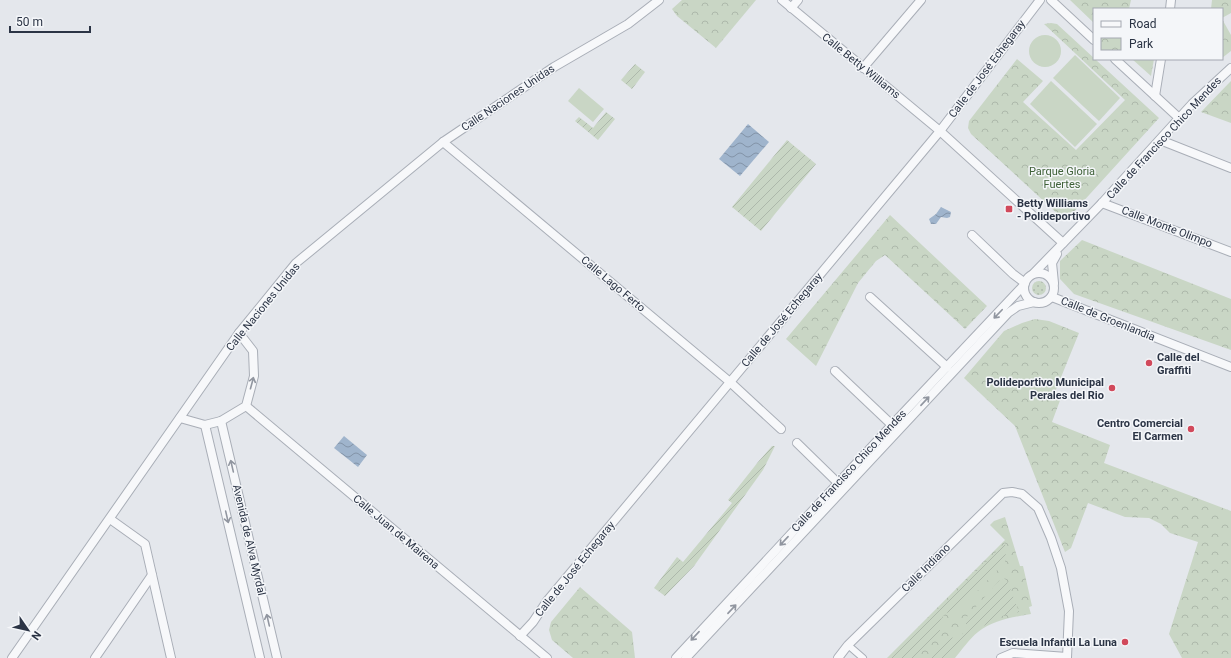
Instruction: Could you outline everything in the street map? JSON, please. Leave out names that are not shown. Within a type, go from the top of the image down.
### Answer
[{"type":"street","name":"Calle Naciones Unidas","points":[[12,658],[239,333],[296,264],[443,142],[554,67],[628,24],[659,0]]},
{"type":"street","name":"Calle Betty Williams","points":[[782,0],[940,131],[1064,243]]},
{"type":"street","points":[[791,8],[798,0]]},
{"type":"street","points":[[863,68],[921,0]]},
{"type":"street","name":"Calle de José Echegaray","points":[[520,636],[533,622],[547,601],[940,131],[1040,0]]},
{"type":"street","points":[[1051,0],[1093,39]]},
{"type":"street","points":[[1116,60],[1179,118]]},
{"type":"street","points":[[1155,96],[1162,60]]},
{"type":"street","name":"Calle de Francisco Chico Mendes","points":[[1033,274],[1102,203],[1179,118],[1231,68]]},
{"type":"street","points":[[1160,140],[1231,168]]},
{"type":"street","name":"Calle Lago Ferto","points":[[443,142],[730,382],[781,429]]},
{"type":"street","name":"Calle Monte Olimpo","points":[[1102,203],[1231,252]]},
{"type":"street","points":[[972,235],[1025,284]]},
{"type":"street","name":"Calle de Francisco Chico Mendes","points":[[1054,284],[1052,263],[1064,243]]},
{"type":"street","points":[[1033,274],[1046,274],[1050,276],[1054,284],[1055,289],[1052,297],[1044,303],[1034,302],[1026,296],[1025,284],[1029,277],[1033,274]]},
{"type":"street","name":"Calle de Francisco Chico Mendes","points":[[676,658],[1025,284]]},
{"type":"street","points":[[870,297],[947,367]]},
{"type":"street","name":"Calle de Groenlandia","points":[[1052,297],[1231,367]]},
{"type":"street","name":"Calle de Francisco Chico Mendes","points":[[686,658],[1008,313],[1018,306],[1034,302]]},
{"type":"street","points":[[180,418],[204,425],[222,421],[246,406],[254,376],[253,351],[239,333]]},
{"type":"street","points":[[835,371],[892,425]]},
{"type":"street","name":"Calle Juan de Mairena","points":[[246,406],[547,658]]},
{"type":"street","name":"Avenida de Alva Myrdal","points":[[222,421],[277,658]]},
{"type":"street","name":"Avenida de Alva Myrdal","points":[[204,425],[260,658]]},
{"type":"street","points":[[797,443],[838,483]]},
{"type":"street","name":"Calle Indiano","points":[[838,658],[848,645],[1002,493],[1012,492],[1022,494],[1038,508],[1051,538],[1061,568],[1069,611],[1067,657]]},
{"type":"street","points":[[110,519],[145,544],[171,658]]},
{"type":"street","points":[[95,658],[152,575]]},
{"type":"street","points":[[848,645],[864,658]]},
{"type":"street","points":[[1001,658],[1013,653],[1067,657]]},
{"type":"green space","points":[[682,0],[756,0],[716,48],[677,16],[672,9]]},
{"type":"green space","points":[[1070,0],[1131,0],[1129,8],[1093,8],[1093,22]]},
{"type":"green space","points":[[1212,0],[1231,0],[1231,13],[1223,17],[1223,8],[1211,8]]},
{"type":"green space","points":[[1223,21],[1231,35],[1231,51],[1223,57]]},
{"type":"green space","name":"Parque Gloria Fuertes","points":[[1044,24],[1057,24],[1093,57],[1093,60],[1096,60],[1159,118],[1070,216],[1061,217],[971,134],[968,128],[969,121],[1017,59],[1043,81],[1023,102],[1076,150],[1125,100]]},
{"type":"green space","points":[[1042,35],[1048,35],[1058,42],[1061,51],[1060,57],[1054,64],[1048,67],[1042,67],[1032,60],[1029,54],[1029,48],[1036,38]]},
{"type":"green space","points":[[1075,55],[1120,98],[1099,121],[1053,78]]},
{"type":"green space","points":[[1133,60],[1154,60],[1151,76]]},
{"type":"green space","points":[[635,64],[645,72],[632,89],[621,80]]},
{"type":"green space","points":[[1051,81],[1097,124],[1075,147],[1030,104]]},
{"type":"green space","points":[[1231,81],[1231,123],[1201,112],[1229,83]]},
{"type":"green space","points":[[579,88],[604,109],[593,122],[568,101]]},
{"type":"green space","points":[[606,112],[615,119],[598,140],[575,121],[579,117],[593,128]]},
{"type":"green space","points":[[787,140],[816,164],[761,231],[732,207]]},
{"type":"green space","points":[[890,215],[987,306],[965,329],[885,255],[876,261],[858,283],[816,366],[786,339]]},
{"type":"green space","points":[[1082,240],[1231,299],[1231,350],[1074,294],[1060,279],[1060,261]]},
{"type":"green space","points":[[1036,281],[1042,281],[1046,285],[1046,291],[1042,295],[1036,295],[1032,291],[1032,285]]},
{"type":"green space","points":[[1035,319],[1049,321],[1079,333],[1055,392],[1062,395],[1052,422],[1110,445],[1104,463],[1231,511],[1231,658],[1182,658],[1169,634],[1198,542],[1170,533],[1161,524],[1149,518],[1125,517],[1088,503],[1071,548],[1065,552],[1015,426],[964,378],[1004,331]]},
{"type":"green space","points":[[772,446],[775,446],[763,470],[694,566],[665,596],[654,588],[677,557],[683,562],[732,503],[728,500]]},
{"type":"green space","points":[[1005,517],[1020,566],[1023,566],[1032,606],[1029,607],[1031,614],[1003,620],[984,628],[972,638],[955,658],[887,658],[1005,540],[990,525],[994,521]]},
{"type":"green space","points":[[1005,543],[1005,562],[957,612],[949,612],[943,616],[940,623],[940,631],[915,658],[890,658]]},
{"type":"green space","points":[[1005,579],[1008,583],[1019,612],[1002,616],[976,630],[951,658],[928,658],[947,637],[956,638],[964,633],[966,628],[965,619],[999,581]]},
{"type":"green space","points":[[580,587],[632,632],[635,658],[573,658],[552,640],[549,630],[551,622]]},
{"type":"water","points":[[748,124],[769,142],[740,176],[719,159]]},
{"type":"water","points":[[941,207],[951,212],[950,217],[941,217],[936,224],[931,224],[929,219],[936,214]]},
{"type":"water","points":[[344,436],[367,455],[358,467],[334,448]]},
{"type":"place","name":"Betty Williams - Polideportivo","points":[[1009,209]]},
{"type":"place","name":"Calle del Graffiti","points":[[1149,363]]},
{"type":"place","name":"Polideportivo Municipal Perales del Rio","points":[[1112,388]]},
{"type":"place","name":"Centro Comercial El Carmen","points":[[1191,429]]},
{"type":"place","name":"Escuela Infantil La Luna","points":[[1125,642]]}]
